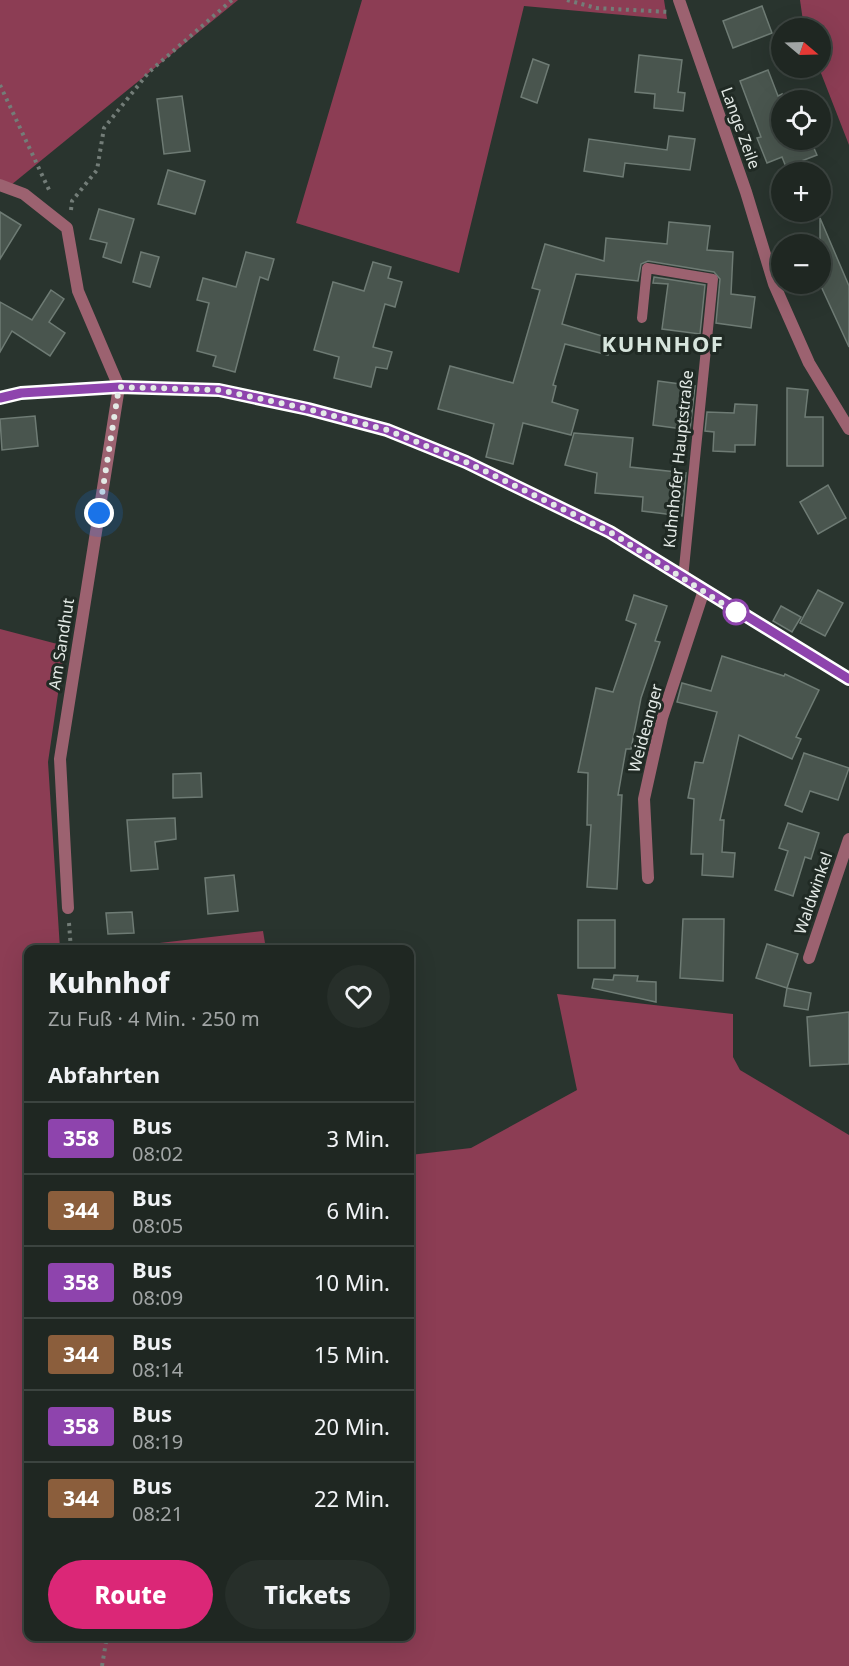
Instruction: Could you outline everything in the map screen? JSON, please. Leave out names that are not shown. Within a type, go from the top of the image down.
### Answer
[{"type":"street","name":"Lange Zeile","points":[[679,0],[681,13],[746,192],[774,284],[809,363],[849,429]]},
{"type":"street","points":[[0,185],[24,194],[67,228],[78,291],[119,387]]},
{"type":"street","name":"Kuhnhofer Hauptstraße","points":[[0,398],[21,393],[119,387],[219,390],[308,409],[387,430],[466,462],[610,532],[849,679]]},
{"type":"street","name":"Am Sandhut","points":[[68,908],[60,759],[119,387]]},
{"type":"street","name":"Weideanger","points":[[648,878],[644,800],[662,718],[704,591]]},
{"type":"street","name":"Waldwinkel","points":[[808,958],[849,839]]},
{"type":"lane","name":"Kuhnhofer Hauptstraße","points":[[642,318],[647,268],[713,279],[683,578]]},
{"type":"path","points":[[222,0],[226,4]]},
{"type":"path","points":[[67,228],[72,201],[97,170],[104,128],[149,72],[232,0]]},
{"type":"path","points":[[567,0],[596,8],[681,13]]},
{"type":"path","points":[[593,0],[596,8]]},
{"type":"path","points":[[0,85],[53,198]]},
{"type":"path","points":[[68,908],[71,945]]},
{"type":"path","points":[[102,1666],[106,1641]]},
{"type":"shaded area","points":[[0,0],[238,0],[11,185],[0,181]]},
{"type":"shaded area","points":[[362,0],[664,0],[667,19],[524,6],[459,273],[296,223]]},
{"type":"shaded area","points":[[800,0],[849,0],[849,145],[831,99],[831,90],[828,90],[823,78],[831,78],[831,18],[803,18]]},
{"type":"shaded area","points":[[0,629],[65,646],[48,762],[60,945],[24,945],[24,1641],[414,1641],[414,1155],[471,1148],[577,1090],[557,994],[733,1014],[733,1057],[740,1070],[849,1135],[849,1666],[0,1666]]},
{"type":"shaded area","points":[[263,931],[265,945],[142,945]]},
{"type":"building","points":[[762,6],[771,33],[733,48],[723,21]]},
{"type":"building","points":[[639,55],[682,60],[678,92],[685,93],[683,111],[654,108],[655,94],[635,92]]},
{"type":"building","points":[[533,59],[549,65],[537,103],[521,97]]},
{"type":"building","points":[[768,70],[776,90],[771,90],[771,150],[815,150],[817,155],[799,162],[784,162],[782,157],[767,163],[757,138],[761,137],[740,81]]},
{"type":"building","points":[[182,96],[190,151],[164,154],[157,99]]},
{"type":"building","points":[[669,136],[695,139],[690,170],[625,163],[623,177],[584,171],[589,139],[667,150]]},
{"type":"building","points":[[168,170],[205,181],[195,214],[158,204]]},
{"type":"building","points":[[99,209],[134,219],[121,263],[103,257],[107,243],[90,239]]},
{"type":"building","points":[[0,212],[21,225],[0,259]]},
{"type":"building","points":[[669,222],[710,226],[707,250],[733,252],[731,294],[755,297],[751,328],[716,323],[720,279],[714,272],[648,261],[641,264],[638,281],[576,274],[562,324],[612,339],[608,355],[565,344],[553,385],[556,386],[552,402],[578,410],[571,435],[523,423],[513,464],[486,457],[494,424],[438,409],[450,366],[513,383],[540,290],[532,288],[545,244],[604,261],[606,238],[667,244]]},
{"type":"building","points":[[820,222],[822,222],[827,234],[820,234]]},
{"type":"building","points":[[831,244],[849,286],[849,347],[825,294],[831,294]]},
{"type":"building","points":[[141,252],[159,257],[150,287],[133,282]]},
{"type":"building","points":[[246,252],[274,259],[268,280],[260,277],[235,372],[213,366],[216,356],[197,351],[209,303],[197,300],[203,278],[236,287]]},
{"type":"building","points":[[373,262],[391,267],[388,278],[402,282],[395,307],[385,304],[373,347],[392,352],[387,369],[376,367],[371,387],[334,378],[339,357],[314,350],[333,282],[364,291]]},
{"type":"building","points":[[654,277],[705,285],[700,334],[662,329],[668,284],[653,283]]},
{"type":"building","points":[[51,290],[64,299],[49,322],[65,333],[50,356],[12,331],[0,352],[0,302],[32,320]]},
{"type":"building","points":[[658,381],[695,386],[690,430],[653,425]]},
{"type":"building","points":[[787,388],[808,390],[805,417],[823,417],[823,466],[787,466]]},
{"type":"building","points":[[735,404],[757,405],[755,445],[735,445],[735,452],[713,451],[714,432],[705,431],[707,412],[734,413]]},
{"type":"building","points":[[35,416],[38,446],[2,450],[0,419]]},
{"type":"building","points":[[574,433],[633,438],[630,467],[686,473],[682,516],[642,511],[643,497],[595,493],[597,473],[565,465]]},
{"type":"building","points":[[828,485],[846,518],[818,534],[800,502]]},
{"type":"building","points":[[818,590],[843,603],[825,636],[800,623]]},
{"type":"building","points":[[634,595],[667,606],[655,641],[660,642],[641,698],[631,749],[626,749],[618,795],[622,795],[617,889],[587,887],[591,825],[587,825],[588,773],[578,772],[596,688],[613,692],[636,624],[626,620]]},
{"type":"building","points":[[781,606],[801,617],[792,632],[773,621]]},
{"type":"building","points":[[722,656],[784,676],[785,674],[819,690],[796,737],[801,739],[792,759],[739,735],[720,820],[724,820],[722,852],[735,853],[733,877],[702,875],[703,854],[691,854],[694,799],[688,798],[695,762],[703,763],[717,712],[677,702],[682,683],[711,691]]},
{"type":"building","points":[[804,753],[849,768],[838,800],[810,791],[802,812],[785,805]]},
{"type":"building","points":[[201,773],[202,797],[173,798],[173,774]]},
{"type":"building","points":[[175,818],[176,839],[155,842],[158,869],[131,871],[127,820]]},
{"type":"building","points":[[788,823],[819,833],[811,859],[805,857],[793,896],[775,890],[788,851],[779,848]]},
{"type":"building","points":[[234,875],[238,911],[208,914],[205,878]]},
{"type":"building","points":[[132,912],[134,933],[108,934],[106,913]]},
{"type":"building","points":[[683,919],[724,919],[723,981],[680,978]]},
{"type":"building","points":[[578,920],[615,920],[615,968],[578,968]]},
{"type":"building","points":[[767,944],[798,954],[787,988],[756,978]]},
{"type":"building","points":[[614,975],[638,976],[637,981],[656,982],[656,1002],[592,988],[594,979],[613,980]]},
{"type":"building","points":[[787,988],[811,993],[808,1010],[784,1006]]},
{"type":"building","points":[[849,1012],[849,1064],[810,1066],[807,1017]]},
{"type":"bus line","name":"358","points":[[0,398],[21,393],[119,387],[219,390],[308,409],[387,430],[466,462],[610,532],[736,612],[849,679]]},
{"type":"district","name":"KUHNHOF","points":[[663,343]]},
{"type":"route","points":[[99,513],[119,387],[219,390],[308,409],[387,430],[466,462],[610,532],[736,612]]}]
